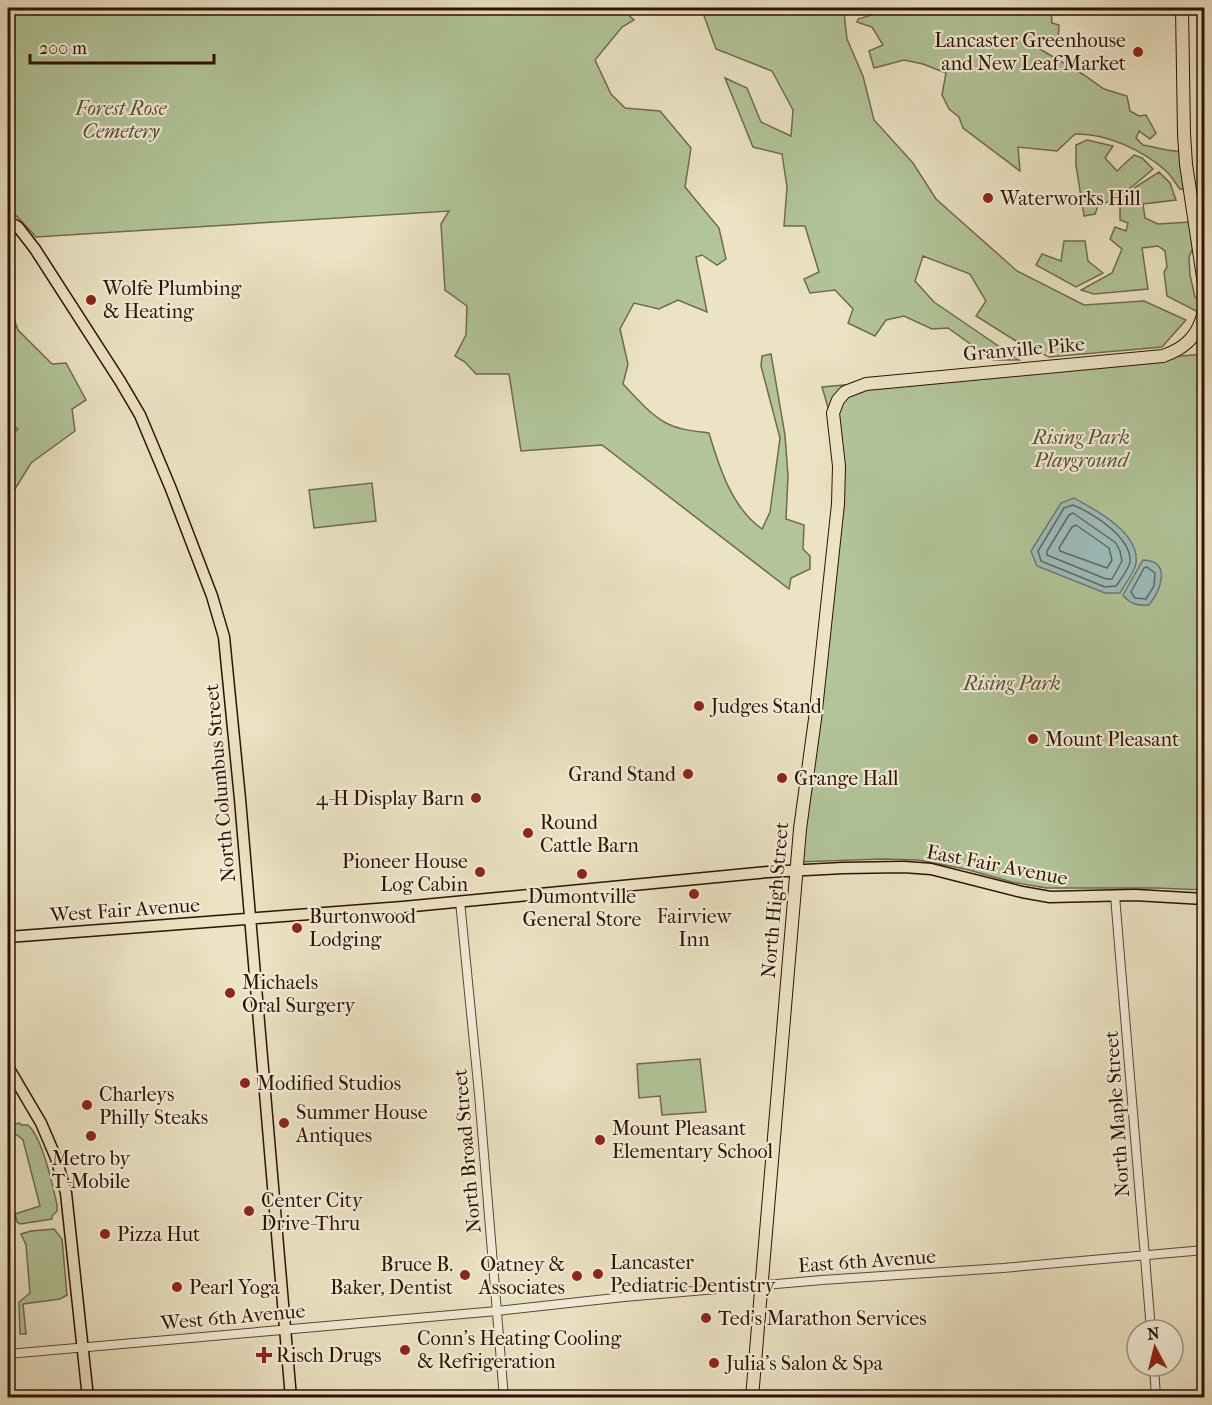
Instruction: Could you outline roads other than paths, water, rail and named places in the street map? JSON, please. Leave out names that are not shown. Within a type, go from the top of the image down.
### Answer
[{"type":"highway","points":[[1182,8],[1185,154],[1204,284]]},
{"type":"highway","name":"Granville Pike","points":[[834,408],[845,393],[866,384],[1163,356],[1181,348],[1193,338],[1204,311]]},
{"type":"highway","name":"North High Street","points":[[752,1398],[797,870],[838,504],[839,466],[832,420],[834,408]]},
{"type":"main road","name":"North Columbus Street","points":[[8,221],[18,226],[29,241],[132,400],[156,450],[214,601],[227,655],[291,1398]]},
{"type":"main road","name":"East Fair Avenue","points":[[460,901],[797,870],[917,868],[949,872],[1038,896],[1070,898],[1157,896],[1204,899]]},
{"type":"main road","name":"West Fair Avenue","points":[[8,937],[460,901]]},
{"type":"main road","points":[[8,1067],[41,1123],[61,1175],[70,1221],[87,1398]]},
{"type":"street","name":"North Maple Street","points":[[1115,896],[1150,1318]]},
{"type":"street","name":"North Broad Street","points":[[460,901],[504,1398]]},
{"type":"street","name":"East 6th Avenue","points":[[497,1311],[822,1280],[1003,1268],[1204,1250]]},
{"type":"street","name":"West 6th Avenue","points":[[8,1354],[497,1311]]},
{"type":"street","points":[[1155,1378],[1156,1398]]},
{"type":"water","points":[[1074,498],[1115,524],[1131,542],[1136,563],[1120,593],[1105,593],[1037,566],[1031,551],[1061,503]]},
{"type":"water","points":[[1143,560],[1158,565],[1161,571],[1160,585],[1149,605],[1134,604],[1123,595]]},
{"type":"place","name":"Lancaster Greenhouse and New Leaf Market","points":[[1138,52]]},
{"type":"place","name":"Waterworks Hill","points":[[988,198]]},
{"type":"place","name":"Wolfe Plumbing & Heating","points":[[91,300]]},
{"type":"place","name":"Judges Stand","points":[[699,706]]},
{"type":"place","name":"Mount Pleasant","points":[[1033,739]]},
{"type":"place","name":"Grand Stand","points":[[688,774]]},
{"type":"place","name":"Grange Hall","points":[[782,778]]},
{"type":"place","name":"4-H Display Barn","points":[[476,798]]},
{"type":"place","name":"Round Cattle Barn","points":[[528,833]]},
{"type":"place","name":"Pioneer House Log Cabin","points":[[480,872]]},
{"type":"place","name":"Dumontville General Store","points":[[582,874]]},
{"type":"place","name":"Fairview Inn","points":[[694,894]]},
{"type":"place","name":"Burtonwood Lodging","points":[[297,928]]},
{"type":"place","name":"Michaels Oral Surgery","points":[[230,993]]},
{"type":"place","name":"Modified Studios","points":[[245,1083]]},
{"type":"place","name":"Charleys Philly Steaks","points":[[87,1105]]},
{"type":"place","name":"Summer House Antiques","points":[[284,1123]]},
{"type":"place","name":"Metro by T-Mobile","points":[[91,1136]]},
{"type":"place","name":"Mount Pleasant Elementary School","points":[[600,1140]]},
{"type":"place","name":"Center City Drive-Thru","points":[[249,1211]]},
{"type":"place","name":"Pizza Hut","points":[[105,1234]]},
{"type":"place","name":"Lancaster Pediatric Dentistry","points":[[598,1274]]},
{"type":"place","name":"Bruce B. Baker, Dentist","points":[[465,1275]]},
{"type":"place","name":"Oatney & Associates","points":[[577,1276]]},
{"type":"place","name":"Pearl Yoga","points":[[177,1287]]},
{"type":"place","name":"Ted's Marathon Services","points":[[706,1318]]},
{"type":"place","name":"Conn's Heating Cooling & Refrigeration","points":[[405,1350]]},
{"type":"place","name":"Risch Drugs","points":[[264,1355]]},
{"type":"place","name":"Julia's Salon & Spa","points":[[714,1363]]},
{"type":"park label","name":"Forest Rose Cemetery","points":[[121,120]]},
{"type":"park label","name":"Rising Park Playground","points":[[1081,448]]},
{"type":"park label","name":"Rising Park","points":[[1012,683]]}]
